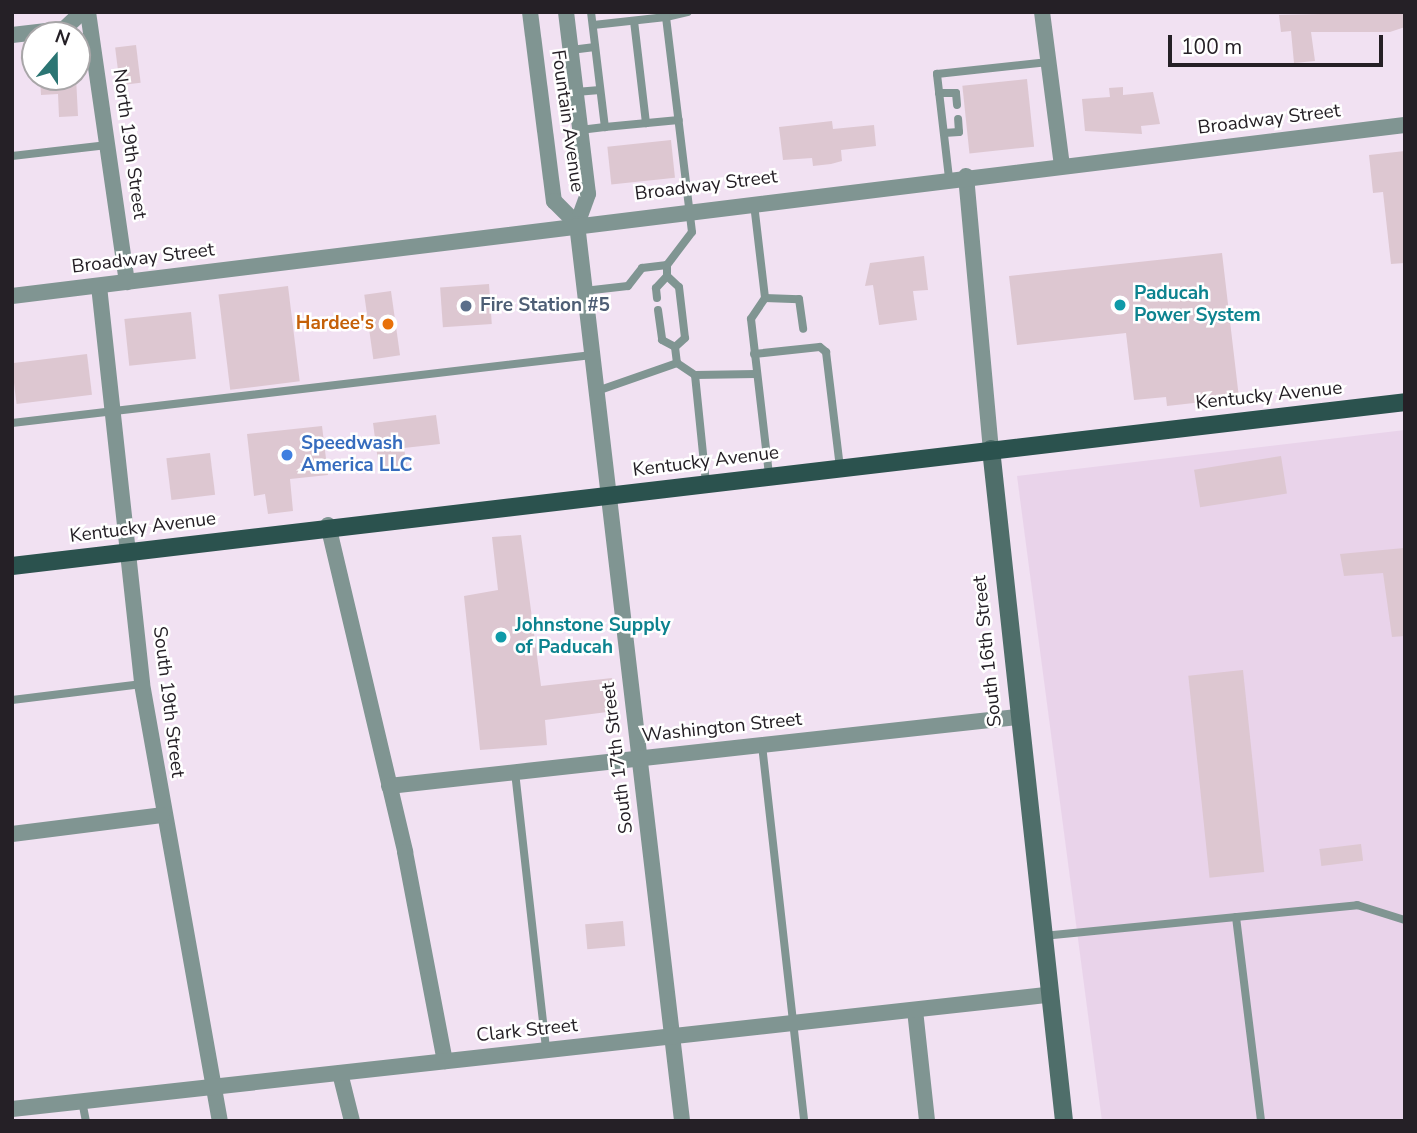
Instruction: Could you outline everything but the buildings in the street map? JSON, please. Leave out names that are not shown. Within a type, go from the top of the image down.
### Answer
[{"type":"main road","name":"Kentucky Avenue","points":[[12,566],[328,525],[1405,402]]},
{"type":"street","points":[[12,35],[64,29],[82,12]]},
{"type":"street","name":"North 19th Street","points":[[88,12],[110,144],[127,282]]},
{"type":"street","name":"Fountain Avenue","points":[[530,12],[554,201],[577,224],[588,194],[566,12]]},
{"type":"street","points":[[1042,12],[1062,165]]},
{"type":"street","name":"Broadway Street","points":[[12,296],[691,208],[1405,125]]},
{"type":"street","name":"South 16th Street","points":[[958,177],[991,449],[1046,995],[1063,1121]]},
{"type":"street","name":"South 17th Street","points":[[577,224],[682,1121]]},
{"type":"street","name":"South 19th Street","points":[[99,286],[131,552],[142,684],[162,815],[220,1121]]},
{"type":"street","points":[[328,525],[389,786],[445,1061]]},
{"type":"street","name":"Washington Street","points":[[389,786],[1017,716]]},
{"type":"street","points":[[12,835],[162,815]]},
{"type":"street","name":"Clark Street","points":[[12,1109],[1046,995]]},
{"type":"street","points":[[915,1010],[927,1121]]},
{"type":"street","points":[[340,1073],[352,1121]]},
{"type":"lane","points":[[591,12],[605,127]]},
{"type":"lane","points":[[593,25],[687,12]]},
{"type":"lane","points":[[657,298],[656,288],[667,276],[667,265],[692,232],[666,17]]},
{"type":"lane","points":[[634,20],[646,123]]},
{"type":"lane","points":[[571,50],[595,47]]},
{"type":"lane","points":[[958,177],[944,133],[937,74],[1048,62]]},
{"type":"lane","points":[[576,93],[600,90]]},
{"type":"lane","points":[[939,93],[956,93],[957,105]]},
{"type":"lane","points":[[944,133],[959,132],[958,119]]},
{"type":"lane","points":[[580,130],[679,120]]},
{"type":"lane","points":[[12,156],[110,144]]},
{"type":"lane","points":[[753,201],[765,298],[751,319],[769,475]]},
{"type":"lane","points":[[584,291],[628,286],[642,268],[667,265]]},
{"type":"lane","points":[[667,276],[679,287],[685,338],[675,348]]},
{"type":"lane","points":[[765,298],[799,299],[803,329]]},
{"type":"lane","points":[[658,310],[662,340],[675,348]]},
{"type":"lane","points":[[754,354],[820,347],[826,352],[840,467]]},
{"type":"lane","points":[[675,348],[677,363],[695,375],[756,374]]},
{"type":"lane","points":[[12,423],[592,355]]},
{"type":"lane","points":[[596,391],[677,363]]},
{"type":"lane","points":[[695,375],[706,483]]},
{"type":"lane","points":[[12,700],[142,684]]},
{"type":"lane","points":[[762,745],[804,1121]]},
{"type":"lane","points":[[515,772],[546,1050]]},
{"type":"lane","points":[[1040,936],[1357,905],[1405,920]]},
{"type":"lane","points":[[1236,917],[1261,1121]]},
{"type":"lane","points":[[82,1101],[86,1121]]},
{"type":"shaded area","points":[[1405,430],[1405,1121],[1102,1121],[1017,476]]},
{"type":"place","name":"Paducah Power System","points":[[1120,305]]},
{"type":"place","name":"Fire Station #5","points":[[466,306]]},
{"type":"place","name":"Hardee's","points":[[388,324]]},
{"type":"place","name":"Speedwash America LLC","points":[[287,455]]},
{"type":"place","name":"Johnstone Supply of Paducah","points":[[501,637]]}]
